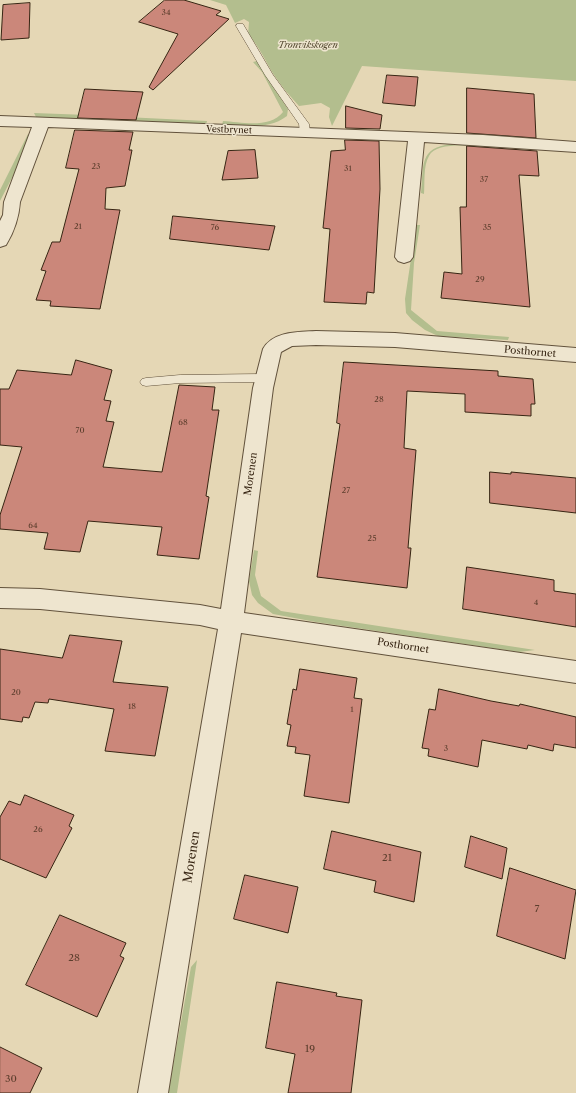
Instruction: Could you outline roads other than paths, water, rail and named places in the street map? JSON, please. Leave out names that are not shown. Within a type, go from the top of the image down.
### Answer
[{"type":"street","name":"Vestbrynet","points":[[0,121],[305,132],[576,147]]},
{"type":"street","points":[[0,241],[11,215],[6,209],[12,202],[38,135],[41,123]]},
{"type":"street","points":[[404,257],[416,150],[416,138]]},
{"type":"street","name":"Posthornet","points":[[292,339],[316,338],[395,340],[576,355]]},
{"type":"street","name":"Morenen","points":[[153,1093],[231,621],[265,378],[272,349],[282,342],[292,339]]},
{"type":"street","points":[[0,598],[40,599],[192,614],[231,621]]},
{"type":"street","name":"Posthornet","points":[[231,621],[576,672]]},
{"type":"lane","points":[[240,26],[269,74],[304,124],[305,132]]},
{"type":"lane","points":[[146,382],[265,378]]},
{"type":"park label","name":"Tronvikskogen","points":[[308,45]]}]
